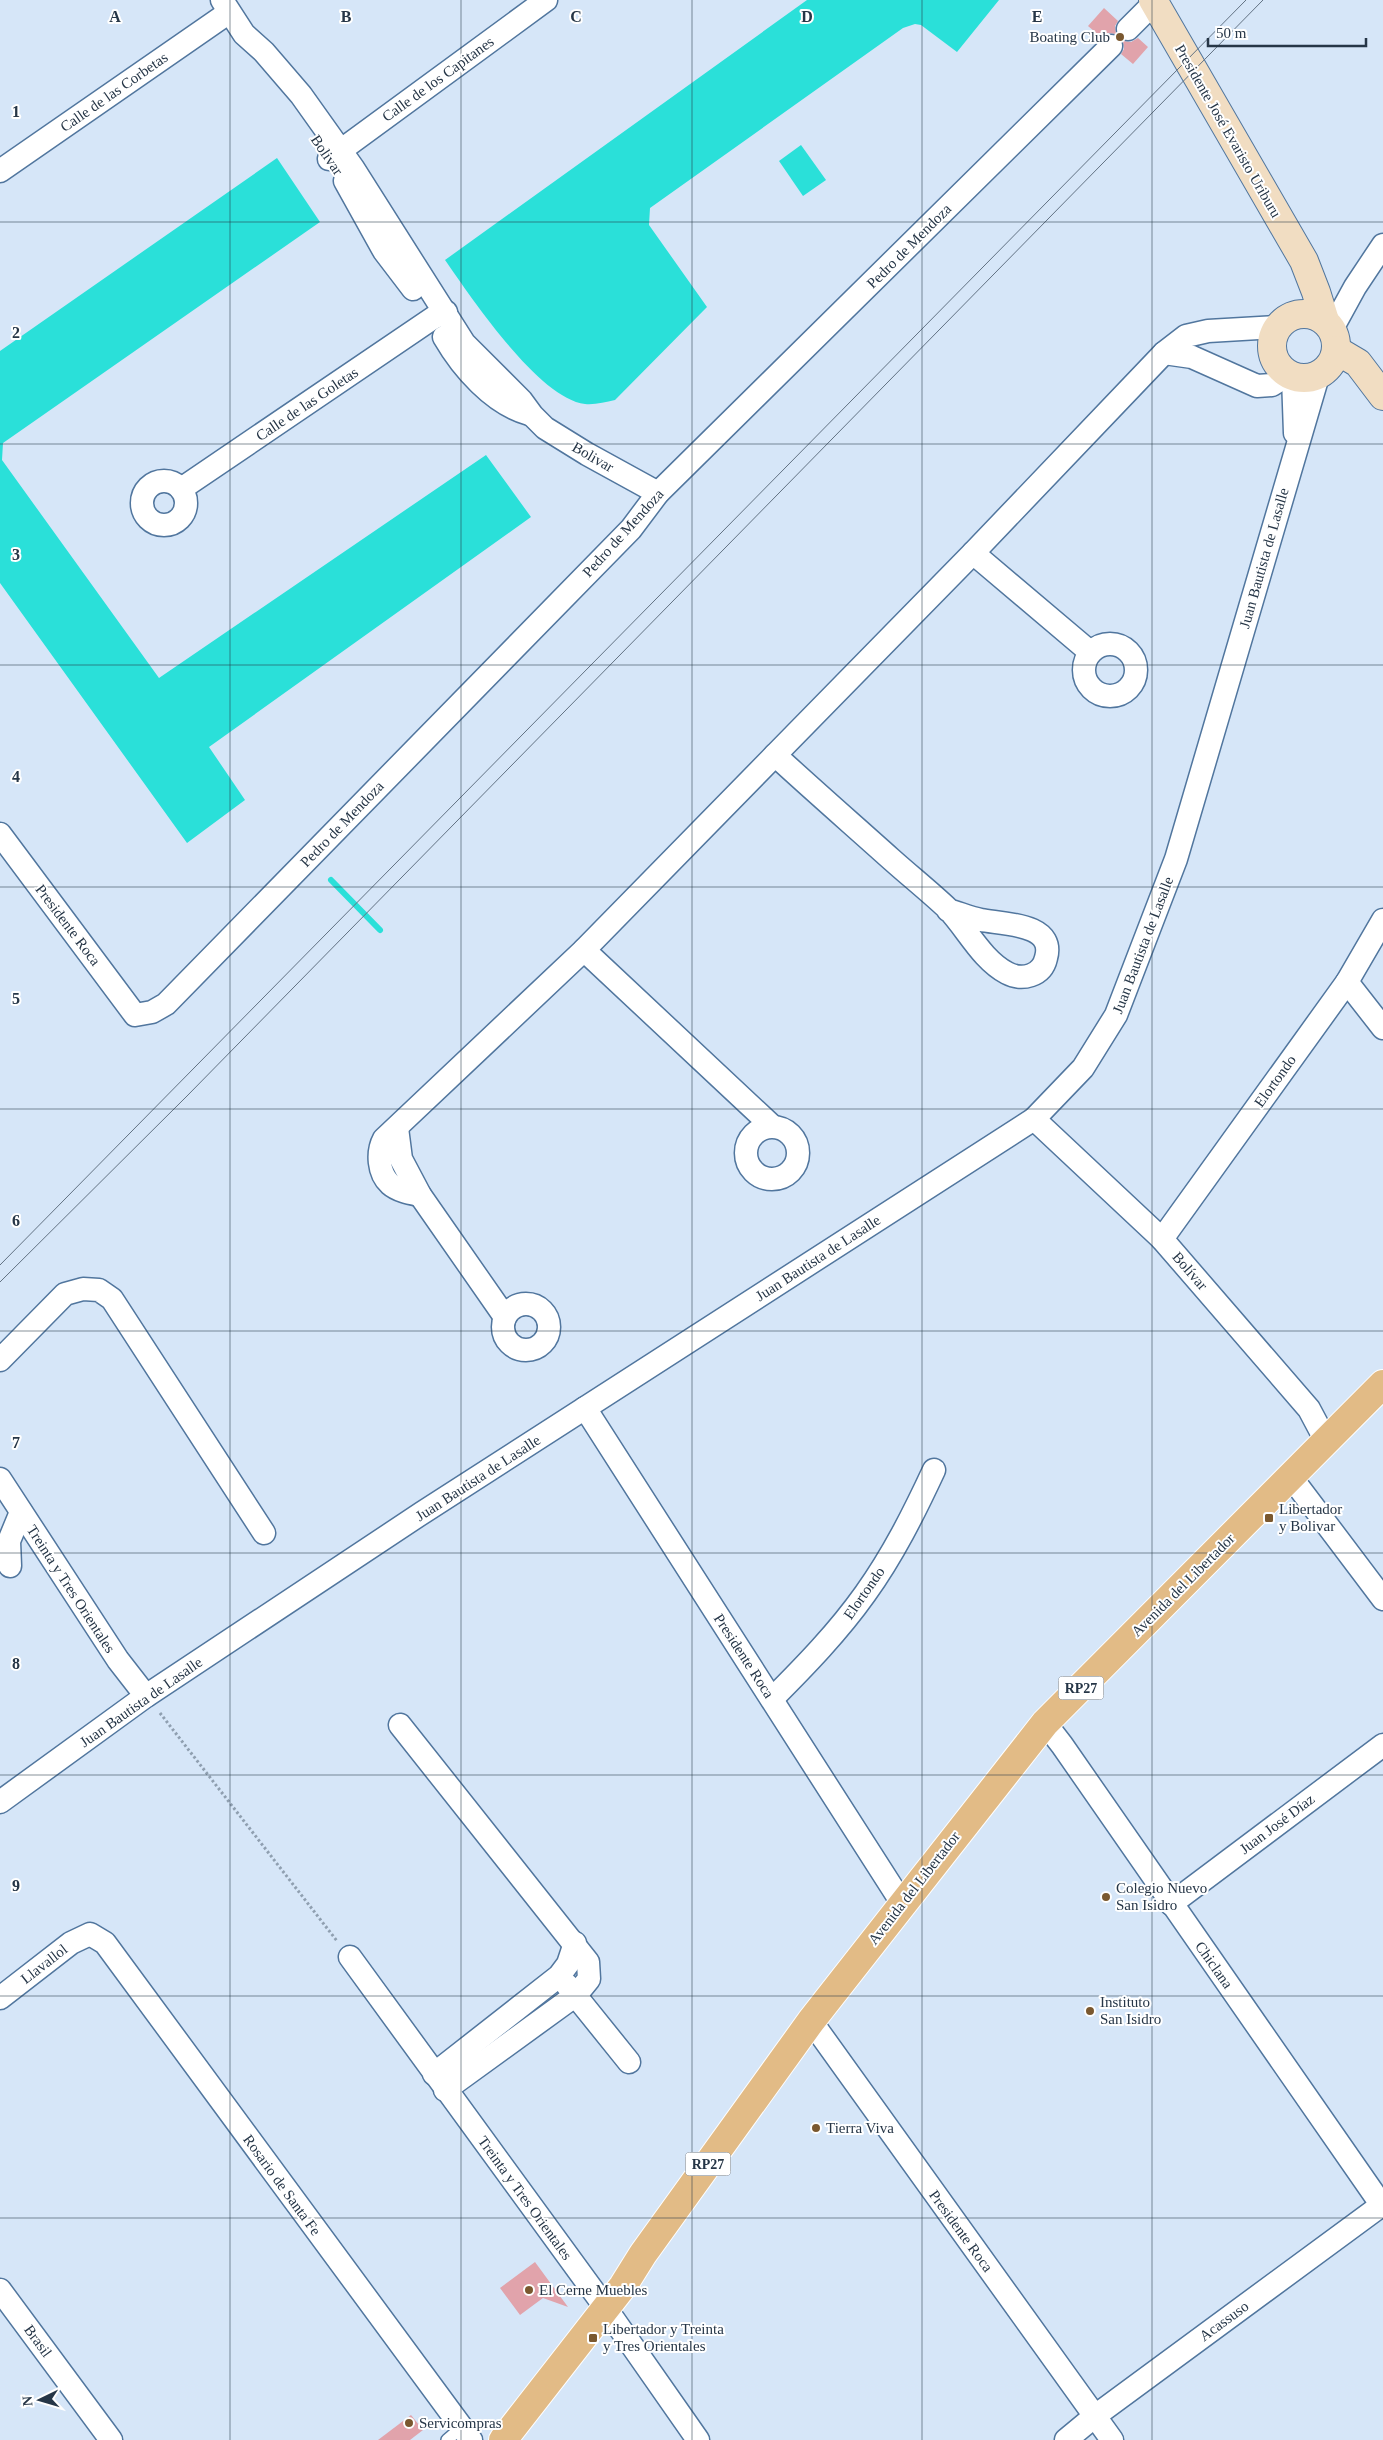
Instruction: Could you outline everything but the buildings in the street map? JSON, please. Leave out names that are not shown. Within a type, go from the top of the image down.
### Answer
[{"type":"main road","name":"Avenida del Libertador","points":[[503,2440],[605,2307],[624,2286],[644,2254],[811,2021],[1045,1723],[1383,1384]]},
{"type":"street","name":"Bolivar","points":[[209,0],[223,11],[271,84],[291,102],[335,154],[384,251],[464,344],[521,400],[532,416],[545,428],[587,454],[658,493]]},
{"type":"street","name":"Calle de los Capitanes","points":[[335,154],[546,0]]},
{"type":"street","points":[[1128,29],[1155,1]]},
{"type":"street","name":"Presidente José Evaristo Uriburu","points":[[1155,1],[1304,261],[1331,333]]},
{"type":"street","name":"Calle de las Corbetas","points":[[0,171],[223,11]]},
{"type":"street","name":"Pedro de Mendoza","points":[[135,1015],[152,1012],[166,1004],[631,529],[658,493],[1111,46]]},
{"type":"street","points":[[1164,354],[1192,357],[1256,386],[1272,385],[1280,380],[1327,369],[1333,360],[1331,333],[1355,287],[1383,245]]},
{"type":"street","points":[[1298,375],[1278,367],[1271,343],[1286,321],[1304,261]]},
{"type":"street","points":[[505,1317],[420,1195],[400,1190],[389,1183],[380,1165],[378,1149],[384,1139],[584,950],[974,553],[1164,354],[1186,336],[1208,331],[1286,321],[1305,313],[1331,333],[1358,363],[1383,396]]},
{"type":"street","name":"Calle de las Goletas","points":[[181,489],[440,315]]},
{"type":"street","name":"Juan Bautista de Lasalle","points":[[0,1802],[146,1696],[585,1408],[1034,1119],[1083,1068],[1116,1015],[1176,859],[1295,450],[1298,375]]},
{"type":"street","points":[[974,553],[1090,652]]},
{"type":"street","points":[[775,755],[948,910]]},
{"type":"street","name":"Presidente Roca","points":[[0,834],[135,1015]]},
{"type":"street","name":"Elortondo","points":[[1162,1239],[1347,982],[1383,920]]},
{"type":"street","points":[[584,950],[772,1126]]},
{"type":"street","points":[[1347,982],[1383,1028]]},
{"type":"street","name":"Bolívar","points":[[1034,1119],[1162,1239],[1309,1409],[1326,1441]]},
{"type":"street","points":[[0,1360],[65,1294],[83,1289],[99,1290],[112,1300],[264,1533]]},
{"type":"street","name":"Presidente Roca","points":[[585,1408],[902,1903]]},
{"type":"street","name":"Elortondo","points":[[772,1699],[821,1649],[866,1594],[903,1534],[934,1470]]},
{"type":"street","points":[[1291,1476],[1383,1599]]},
{"type":"street","name":"Treinta y Tres Orientales","points":[[0,1478],[118,1660],[146,1696]]},
{"type":"street","points":[[5,1569],[10,1541],[21,1512]]},
{"type":"street","points":[[5,1569],[40,1541]]},
{"type":"street","name":"Chiclana","points":[[1045,1723],[1068,1752],[1171,1904],[1383,2205]]},
{"type":"street","points":[[400,1725],[575,1943],[588,1962],[589,1979],[576,1996],[528,2031],[440,2082]]},
{"type":"street","name":"Juan José Díaz","points":[[1171,1904],[1383,1745]]},
{"type":"street","name":"Llavallol","points":[[0,1998],[71,1943],[90,1934]]},
{"type":"street","name":"Rosario de Santa Fe","points":[[90,1934],[105,1943],[459,2436]]},
{"type":"street","points":[[440,2082],[515,2011],[559,1976],[568,1964],[575,1943]]},
{"type":"street","name":"Treinta y Tres Orientales","points":[[350,1957],[605,2307],[698,2440]]},
{"type":"street","points":[[559,1976],[630,2062]]},
{"type":"street","points":[[515,2011],[528,2031]]},
{"type":"street","name":"Presidente Roca","points":[[811,2021],[1112,2440]]},
{"type":"street","name":"Acassuso","points":[[1066,2440],[1095,2416],[1383,2205]]},
{"type":"street","name":"Brasil","points":[[0,2290],[111,2440]]},
{"type":"path","points":[[146,1696],[350,1957]]},
{"type":"shaded area","points":[[807,0],[999,0],[957,52],[921,25],[915,24],[903,28],[650,208],[649,225],[707,307],[615,400],[585,404],[567,398],[547,384],[527,366],[507,344],[445,260]]},
{"type":"shaded area","points":[[801,145],[826,180],[803,196],[779,161]]},
{"type":"shaded area","points":[[277,158],[320,222],[3,443],[2,460],[159,678],[486,455],[531,517],[209,747],[245,800],[187,843],[0,583],[0,351]]},
{"type":"waterway","points":[[331,880],[380,930]]},
{"type":"tram line","points":[[0,1265],[1246,0]]},
{"type":"tram line","points":[[0,1282],[187,1096],[1263,0]]},
{"type":"place","name":"Boating Club","points":[[1120,37]]},
{"type":"place","name":"Libertador y Bolivar","points":[[1269,1518]]},
{"type":"place","name":"Colegio Nuevo San Isidro","points":[[1106,1897]]},
{"type":"place","name":"Instituto San Isidro","points":[[1090,2011]]},
{"type":"place","name":"Tierra Viva","points":[[816,2128]]},
{"type":"place","name":"El Cerne Muebles","points":[[529,2290]]},
{"type":"place","name":"Libertador y Treinta y Tres Orientales","points":[[593,2338]]},
{"type":"place","name":"Servicompras","points":[[409,2423]]}]
